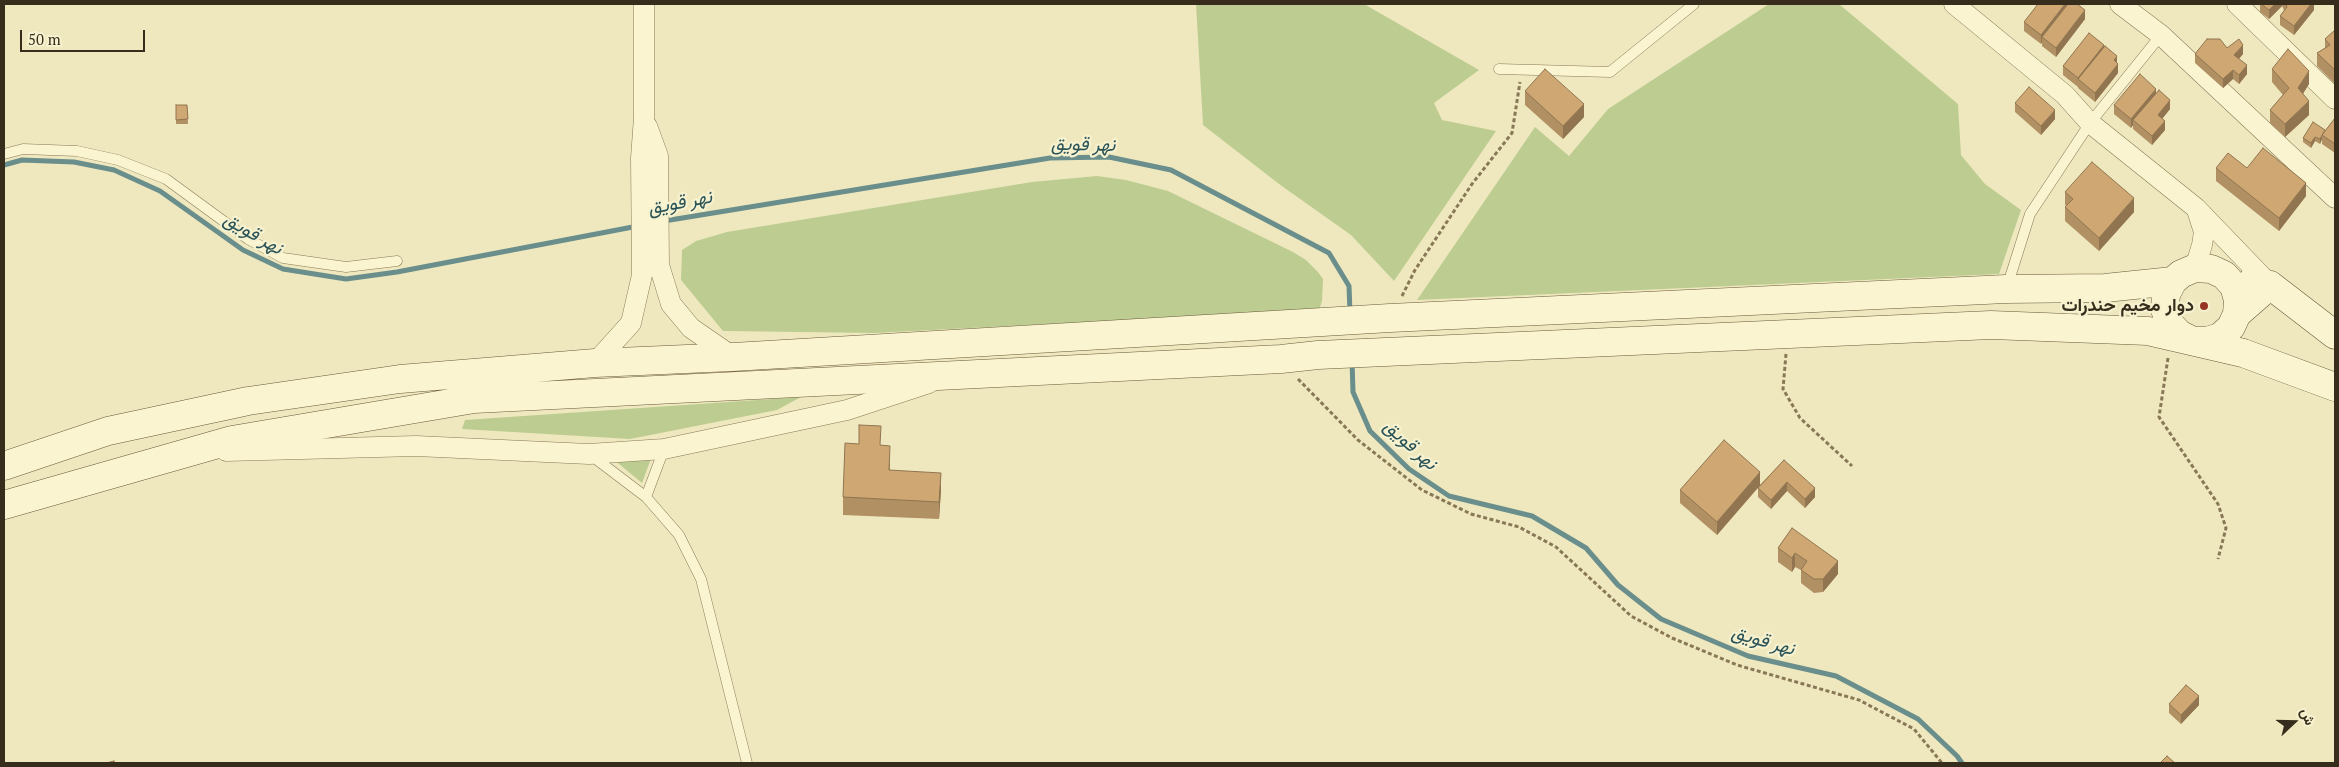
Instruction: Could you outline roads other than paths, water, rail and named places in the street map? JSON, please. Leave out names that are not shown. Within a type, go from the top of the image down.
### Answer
[{"type":"main road","points":[[4,466],[108,431],[248,401],[400,379],[594,363],[733,357],[1393,317],[2006,290],[2105,288],[2193,273],[2224,275],[2234,286],[2238,300],[2237,314],[2231,327],[2220,337],[2207,342],[2182,338],[2169,323],[2165,309],[2166,294],[2193,273],[2270,285],[2335,335]]},
{"type":"main road","points":[[2237,314],[2270,285]]},
{"type":"main road","points":[[4,505],[232,440],[474,399],[1282,359],[1318,355],[1991,325],[2148,331],[2243,353],[2335,387]]},
{"type":"street","points":[[594,363],[630,323],[650,270],[649,157],[644,117],[644,4]]},
{"type":"street","points":[[1954,4],[2065,95],[2090,123],[2196,208],[2270,285]]},
{"type":"street","points":[[2120,4],[2161,35],[2335,198]]},
{"type":"street","points":[[2237,4],[2335,99]]},
{"type":"street","points":[[2193,273],[2204,232],[2196,208]]},
{"type":"street","points":[[650,270],[670,304],[691,328],[733,357]]},
{"type":"street","points":[[190,452],[416,446],[589,454],[664,449],[846,410],[952,376]]},
{"type":"lane","points":[[1499,69],[1610,72],[1694,4]]},
{"type":"lane","points":[[2006,290],[2030,214],[2090,123],[2161,35]]},
{"type":"lane","points":[[4,154],[23,149],[77,151],[118,160],[166,179],[248,239],[283,258],[346,267],[397,261]]},
{"type":"lane","points":[[646,497],[664,449]]},
{"type":"lane","points":[[589,454],[646,497],[679,535],[701,579],[747,763]]},
{"type":"waterway","name":"نهر قويق","points":[[664,221],[1050,158],[1109,157],[1171,170],[1329,253],[1349,286],[1350,312]]},
{"type":"waterway","name":"نهر قويق","points":[[4,165],[22,160],[74,162],[114,170],[160,191],[243,250],[283,269],[346,279],[397,272],[638,226]]},
{"type":"waterway","name":"نهر قويق","points":[[1352,360],[1353,392],[1370,431],[1409,469],[1449,496],[1532,516],[1586,548],[1618,585],[1661,619],[1748,656],[1836,676],[1918,719],[1962,763]]},
{"type":"place","name":"دوار مخيم حندرات","points":[[2204,306]]}]
